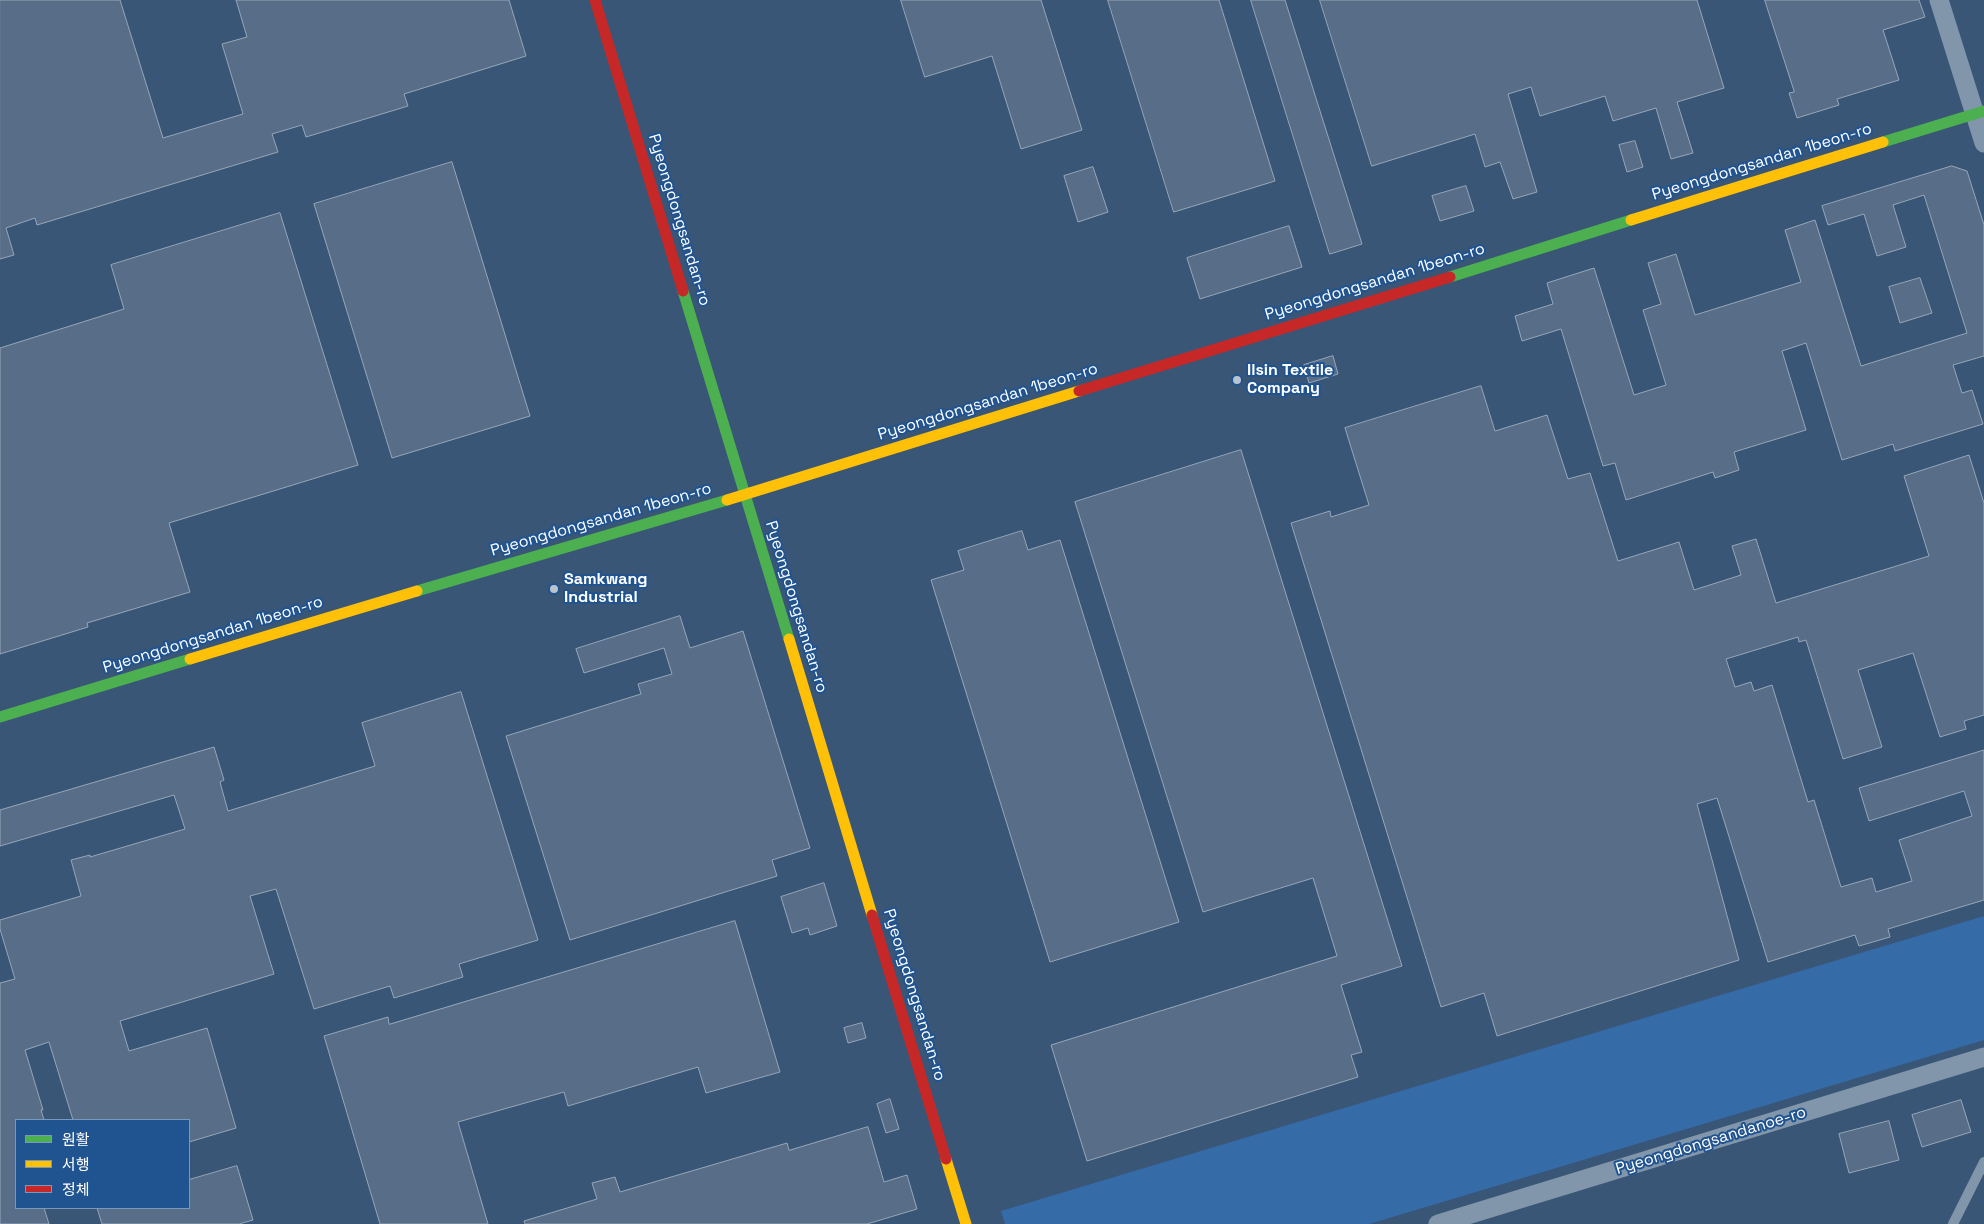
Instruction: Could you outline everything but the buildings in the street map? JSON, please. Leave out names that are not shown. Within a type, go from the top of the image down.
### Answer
[{"type":"street","name":"Pyeongdongsandan-ro","points":[[596,0],[966,1224]]},
{"type":"street","points":[[1939,0],[1979,112],[1984,143]]},
{"type":"street","name":"Pyeongdongsandan 1beon-ro","points":[[0,717],[274,633],[745,495],[1979,112]]},
{"type":"street","name":"Pyeongdongsandanoe-ro","points":[[1438,1224],[1984,1057]]},
{"type":"lane","points":[[1953,1224],[1984,1162]]},
{"type":"shaded area","points":[[1984,916],[1984,1040],[1369,1224],[1005,1224],[1001,1211]]},
{"type":"traffic: fast","points":[[1883,142],[1984,111]]},
{"type":"traffic: fast","points":[[1450,277],[1631,220]]},
{"type":"traffic: fast","points":[[683,291],[789,639]]},
{"type":"traffic: fast","points":[[417,591],[727,500]]},
{"type":"traffic: fast","points":[[0,717],[190,659]]},
{"type":"traffic: slow","points":[[1631,220],[1883,142]]},
{"type":"traffic: slow","points":[[727,500],[1079,391]]},
{"type":"traffic: slow","points":[[190,659],[417,591]]},
{"type":"traffic: slow","points":[[789,639],[872,915]]},
{"type":"traffic: slow","points":[[946,1159],[966,1224]]},
{"type":"traffic: jam","points":[[595,0],[683,291]]},
{"type":"traffic: jam","points":[[1079,391],[1450,277]]},
{"type":"traffic: jam","points":[[872,915],[946,1159]]},
{"type":"place","name":"Ilsin Textile Company","points":[[1237,380]]},
{"type":"place","name":"Samkwang Industrial","points":[[554,589]]}]
